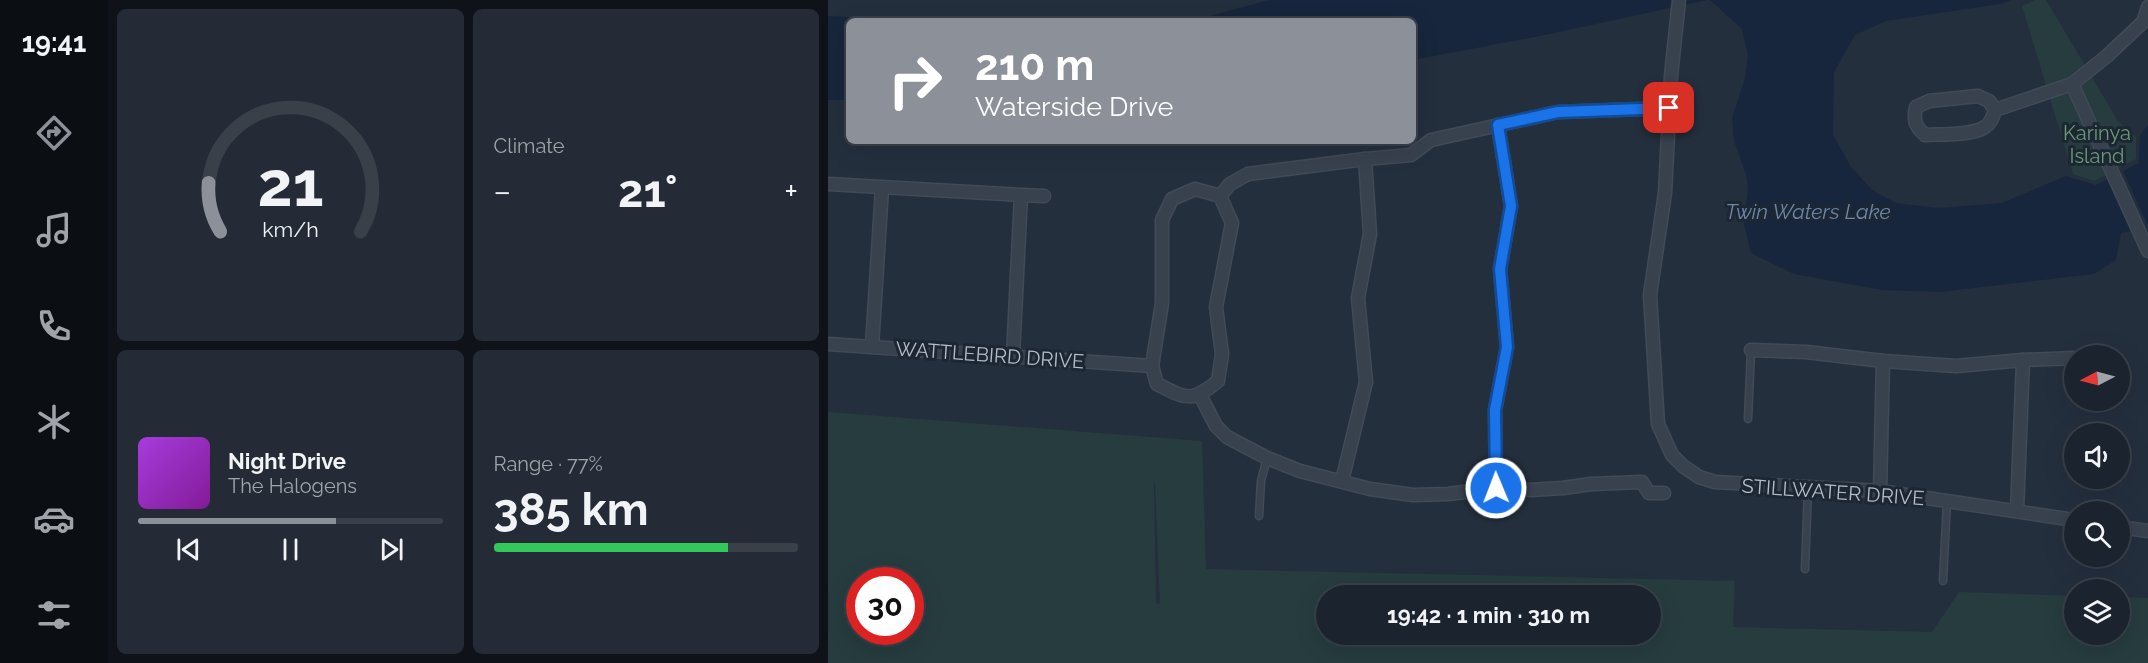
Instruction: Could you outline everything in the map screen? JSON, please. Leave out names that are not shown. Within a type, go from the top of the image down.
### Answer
[{"type":"street","points":[[1220,196],[1230,184],[1248,174],[1411,155],[1431,140],[1558,112],[1669,108],[1679,0]]},
{"type":"street","points":[[1995,110],[1989,101],[1978,96],[1929,100],[1916,107],[1914,119],[1918,128],[1925,135],[1983,129],[1990,122],[1995,110],[2072,84],[2107,57],[2143,22],[2148,7]]},
{"type":"street","points":[[2072,84],[2148,251]]},
{"type":"street","name":"STILLWATER DRIVE","points":[[1669,108],[1665,193],[1650,295],[1658,424],[1672,455],[1699,477],[1715,482],[1880,491],[2064,518]]},
{"type":"street","points":[[1496,488],[1495,410],[1507,347],[1500,269],[1511,206],[1498,125]]},
{"type":"street","points":[[1342,481],[1366,382],[1358,298],[1370,234],[1365,159]]},
{"type":"street","points":[[828,184],[1044,196]]},
{"type":"street","points":[[872,347],[882,188]]},
{"type":"street","points":[[1196,189],[1220,196],[1232,223],[1216,307],[1222,354],[1218,381],[1200,395],[1182,397],[1157,384],[1152,366],[1162,303],[1162,220],[1172,199],[1196,189]]},
{"type":"street","points":[[1013,356],[1021,195]]},
{"type":"street","name":"WATTLEBIRD DRIVE","points":[[828,344],[1152,366]]},
{"type":"street","points":[[1751,350],[1806,352],[1883,361],[1956,366],[2064,358]]},
{"type":"street","points":[[2017,511],[2023,360]]},
{"type":"street","points":[[1880,491],[1883,361]]},
{"type":"street","points":[[1200,395],[1216,426],[1227,437],[1267,458],[1300,471],[1370,489],[1413,495],[1448,494],[1496,488],[1531,490],[1642,482],[1649,493],[1664,493]]},
{"type":"street","points":[[2130,528],[2148,531]]},
{"type":"lane","points":[[1748,419],[1751,350]]},
{"type":"lane","points":[[1259,516],[1260,481],[1267,458]]},
{"type":"lane","points":[[1805,569],[1808,488]]},
{"type":"lane","points":[[1943,581],[1947,501]]},
{"type":"green space","name":"Karinya Island","points":[[2035,0],[2046,0],[2118,121],[2136,137],[2136,159],[2094,181],[2073,174],[2022,6]]},
{"type":"green space","points":[[828,412],[1202,441],[1206,569],[1735,581],[1733,627],[1932,632],[1959,592],[2064,596],[2064,645],[2130,645],[2130,597],[2148,598],[2148,663],[828,663]],"holes":[[[1155,483],[1160,604],[1156,603]]]},
{"type":"water","points":[[1269,0],[1707,0],[1545,35],[1416,59],[1416,18],[1202,18]]},
{"type":"water","name":"Twin Waters Lake","points":[[1710,0],[2011,0],[2000,4],[1886,21],[1855,35],[1834,72],[1833,135],[1851,167],[1872,190],[1896,203],[1938,208],[2002,203],[2066,176],[2096,185],[2139,163],[2140,135],[2148,125],[2148,228],[2121,233],[2116,260],[2094,274],[1940,292],[1882,290],[1794,274],[1751,253],[1744,225],[1748,188],[1734,141],[1732,118],[1745,78],[1748,55],[1742,29]]},
{"type":"water","points":[[828,16],[866,18],[846,18],[846,100],[828,100]]},
{"type":"pier","points":[[2122,169],[2148,226],[2148,231],[2132,234],[2106,177]]},
{"type":"route","points":[[1496,488],[1495,410],[1507,347],[1500,269],[1511,206],[1498,125],[1558,112],[1669,108]]}]
